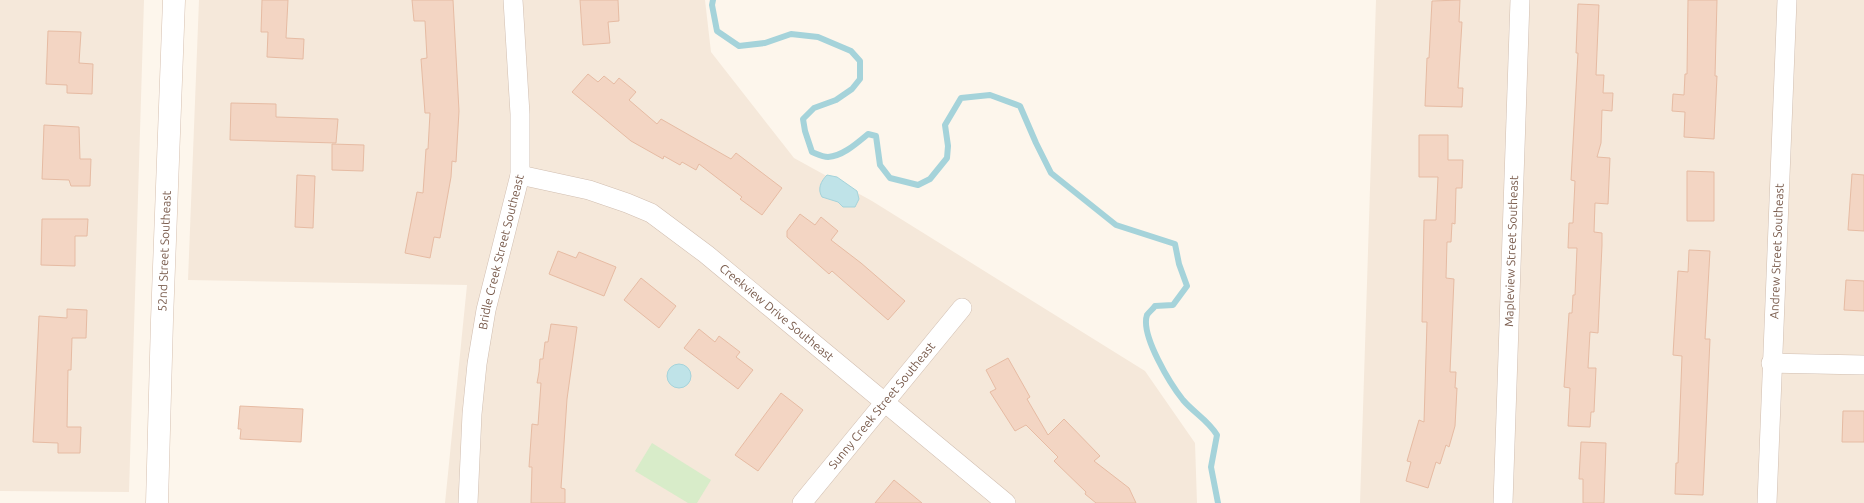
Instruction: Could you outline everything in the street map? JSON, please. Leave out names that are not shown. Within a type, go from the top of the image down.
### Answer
[{"type":"main road","name":"52nd Street Southeast","points":[[157,503],[174,0]]},
{"type":"street","name":"Bridle Creek Street Southeast","points":[[468,503],[472,414],[477,364],[498,262],[520,175],[520,114],[513,0]]},
{"type":"street","name":"Mapleview Street Southeast","points":[[1503,503],[1520,0]]},
{"type":"street","name":"Andrew Street Southeast","points":[[1766,503],[1787,0]]},
{"type":"street","name":"Creekview Drive Southeast","points":[[520,175],[589,190],[627,202],[651,213],[706,254],[1006,503]]},
{"type":"street","name":"Sunny Creek Street Southeast","points":[[802,503],[886,403],[962,308]]},
{"type":"street","points":[[1771,363],[1864,365]]},
{"type":"shaded area","points":[[0,0],[144,0],[129,492],[0,491]]},
{"type":"shaded area","points":[[199,0],[705,0],[711,52],[794,158],[872,201],[1145,371],[1195,443],[1197,503],[445,503],[467,285],[188,280]]},
{"type":"shaded area","points":[[1376,0],[1864,0],[1864,503],[1360,503]]},
{"type":"green space","points":[[652,443],[711,480],[697,503],[688,503],[635,471]]},
{"type":"water","points":[[827,175],[837,177],[857,191],[859,199],[855,207],[843,207],[838,202],[822,197],[820,185]]},
{"type":"water","points":[[679,364],[684,365],[690,371],[690,381],[684,387],[679,388],[674,387],[668,381],[667,376],[668,371],[674,365]]},
{"type":"building","points":[[262,0],[288,0],[286,38],[304,39],[303,59],[267,57],[268,32],[261,32]]},
{"type":"building","points":[[412,0],[453,0],[459,111],[456,162],[452,161],[451,177],[440,238],[434,237],[430,258],[405,253],[417,192],[423,193],[430,113],[425,113],[421,59],[427,58],[425,21],[414,21]]},
{"type":"building","points":[[580,0],[618,0],[619,21],[608,22],[610,43],[583,45]]},
{"type":"building","points":[[1460,0],[1459,22],[1462,22],[1458,88],[1463,88],[1462,107],[1425,106],[1432,1]]},
{"type":"building","points":[[1688,0],[1717,0],[1715,76],[1717,76],[1714,139],[1684,137],[1685,112],[1672,111],[1673,94],[1684,95],[1685,74],[1687,74]]},
{"type":"building","points":[[1578,4],[1599,5],[1596,75],[1604,75],[1603,93],[1613,93],[1612,111],[1602,110],[1601,143],[1597,157],[1610,158],[1608,204],[1595,203],[1594,232],[1602,233],[1602,245],[1598,333],[1590,332],[1588,368],[1596,368],[1594,412],[1591,412],[1590,427],[1568,426],[1570,388],[1564,387],[1569,313],[1572,313],[1573,295],[1575,295],[1577,248],[1568,248],[1569,223],[1573,223],[1575,181],[1571,180],[1578,53],[1576,53]]},
{"type":"building","points":[[48,31],[81,32],[79,63],[93,64],[92,94],[67,93],[67,85],[46,84]]},
{"type":"building","points":[[588,74],[598,82],[604,76],[614,84],[619,78],[636,92],[629,100],[657,124],[661,119],[731,159],[736,153],[782,188],[762,215],[740,199],[742,197],[699,164],[696,170],[682,162],[680,165],[664,156],[663,159],[631,141],[572,92]]},
{"type":"building","points":[[231,103],[276,104],[276,117],[338,119],[336,143],[230,140]]},
{"type":"building","points":[[44,125],[79,127],[80,159],[91,159],[90,186],[71,186],[69,180],[42,179]]},
{"type":"building","points":[[1419,135],[1448,135],[1448,160],[1463,160],[1462,188],[1456,188],[1455,224],[1452,223],[1451,242],[1447,242],[1446,278],[1454,279],[1450,372],[1456,372],[1455,388],[1457,388],[1455,426],[1449,447],[1446,445],[1440,464],[1436,462],[1428,488],[1406,481],[1411,462],[1407,461],[1419,420],[1424,422],[1427,322],[1422,322],[1424,220],[1436,220],[1438,177],[1419,177]]},
{"type":"building","points":[[332,144],[364,145],[363,171],[332,170]]},
{"type":"building","points":[[1687,171],[1714,172],[1714,221],[1687,221]]},
{"type":"building","points":[[1852,174],[1864,175],[1864,231],[1848,230]]},
{"type":"building","points":[[297,175],[315,176],[313,228],[295,227]]},
{"type":"building","points":[[800,214],[815,225],[821,217],[838,231],[831,240],[861,263],[905,301],[888,320],[832,271],[829,274],[787,237],[787,231]]},
{"type":"building","points":[[42,219],[88,219],[87,236],[75,236],[75,266],[41,265]]},
{"type":"building","points":[[1689,250],[1710,251],[1705,339],[1710,339],[1703,495],[1675,494],[1676,463],[1678,463],[1682,356],[1673,355],[1674,337],[1678,271],[1688,272]]},
{"type":"building","points":[[558,251],[576,258],[579,252],[616,267],[604,296],[549,274]]},
{"type":"building","points":[[641,278],[676,306],[659,328],[624,300]]},
{"type":"building","points":[[1846,280],[1864,281],[1864,311],[1844,310]]},
{"type":"building","points":[[67,309],[87,310],[86,338],[72,338],[71,370],[68,370],[67,427],[81,427],[80,453],[58,453],[58,443],[33,442],[39,316],[67,318]]},
{"type":"building","points":[[551,324],[577,327],[567,399],[561,488],[565,489],[565,503],[531,503],[532,467],[529,467],[532,424],[538,425],[541,383],[537,383],[540,359],[543,359],[545,342],[548,342]]},
{"type":"building","points":[[699,329],[715,342],[719,336],[740,352],[736,357],[753,370],[738,389],[684,348]]},
{"type":"building","points":[[1008,358],[1030,397],[1027,399],[1048,435],[1064,419],[1100,456],[1094,461],[1129,488],[1136,503],[1096,503],[1085,494],[1086,492],[1054,461],[1058,457],[1026,425],[1015,431],[990,392],[996,389],[986,370]]},
{"type":"building","points":[[781,393],[803,410],[758,471],[735,455]]},
{"type":"building","points":[[240,406],[303,409],[301,442],[240,439],[241,429],[238,429]]},
{"type":"building","points":[[1843,411],[1864,411],[1864,442],[1842,442]]},
{"type":"building","points":[[1581,442],[1606,443],[1604,503],[1583,503],[1583,479],[1579,479]]},
{"type":"building","points":[[894,480],[922,503],[875,503]]},
{"type":"waterway","points":[[713,0],[712,5],[717,31],[739,46],[765,43],[791,34],[818,37],[851,51],[860,61],[860,79],[852,89],[836,100],[814,108],[803,119],[805,131],[812,152],[828,157],[834,156],[850,148],[868,134],[876,136],[880,165],[890,178],[918,185],[930,179],[947,158],[948,146],[945,125],[961,98],[990,95],[1020,106],[1051,173],[1116,225],[1175,244],[1179,264],[1187,286],[1173,305],[1155,306],[1147,315],[1146,324],[1152,347],[1171,383],[1183,400],[1209,425],[1217,435],[1211,467],[1218,503]]}]
